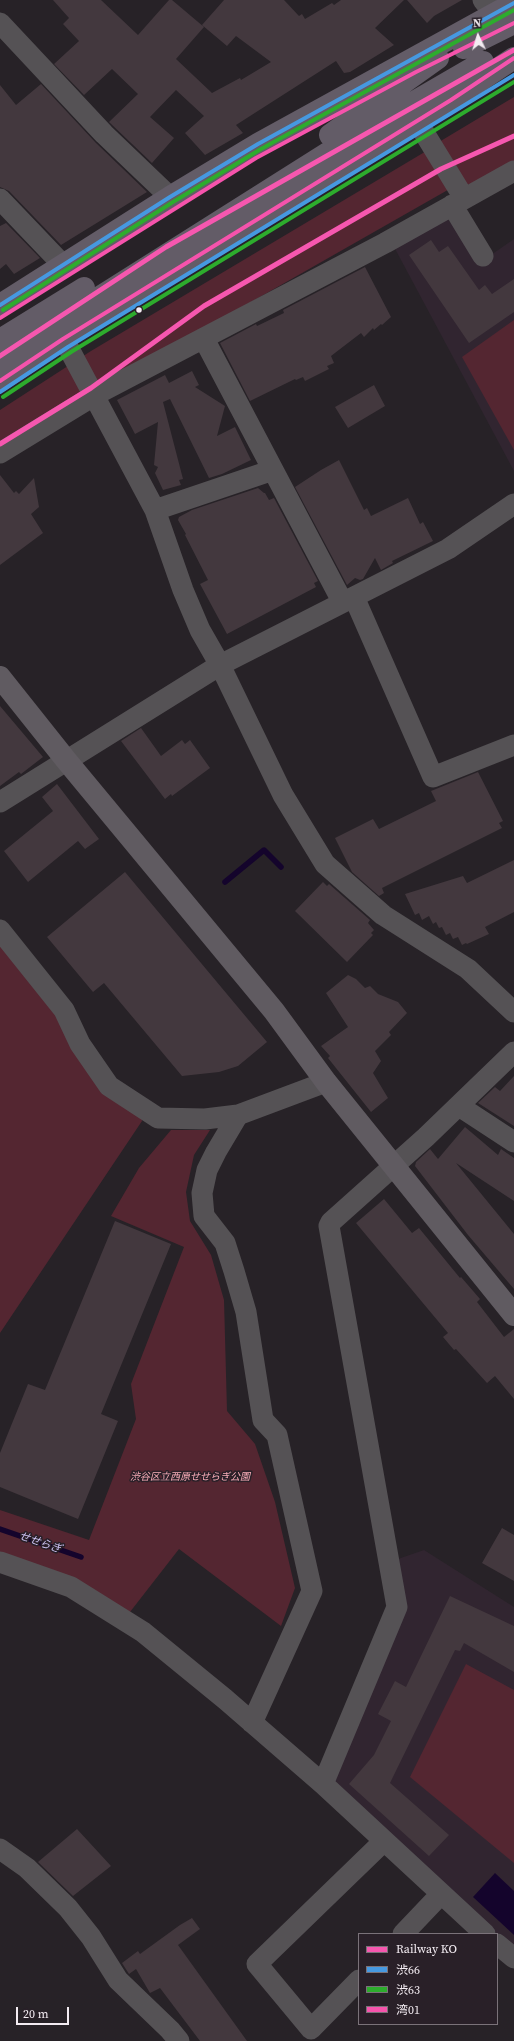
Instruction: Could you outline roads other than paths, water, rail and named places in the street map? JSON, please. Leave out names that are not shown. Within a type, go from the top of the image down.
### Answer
[{"type":"highway","points":[[0,305],[170,197],[265,140],[514,3]]},
{"type":"highway","points":[[0,360],[341,136],[402,84],[497,12]]},
{"type":"highway","points":[[0,318],[256,158],[416,72],[497,12]]},
{"type":"highway","points":[[0,340],[341,136],[514,45]]},
{"type":"highway","points":[[0,381],[63,339],[451,100],[514,58]]},
{"type":"highway","points":[[0,392],[68,347],[423,132],[514,75]]},
{"type":"street","points":[[0,23],[104,134],[170,197]]},
{"type":"street","points":[[423,132],[483,256]]},
{"type":"street","points":[[0,453],[95,395],[385,243],[514,171]]},
{"type":"street","points":[[0,199],[63,265]]},
{"type":"street","points":[[204,339],[273,470],[348,599],[433,777],[514,745]]},
{"type":"street","points":[[68,347],[95,395],[155,510],[183,590],[200,630],[220,665],[283,794],[325,864],[383,915],[468,969],[514,1012]]},
{"type":"street","points":[[155,510],[273,470]]},
{"type":"street","points":[[0,802],[220,665],[448,549],[514,504]]},
{"type":"street","points":[[0,677],[66,760],[274,1011],[326,1082],[393,1167],[514,1315]]},
{"type":"street","points":[[0,930],[64,1010],[80,1044],[109,1086],[158,1118],[205,1119],[238,1115],[326,1082]]},
{"type":"street","points":[[323,1784],[397,1607],[329,1226],[331,1222],[459,1106],[514,1052]]},
{"type":"street","points":[[459,1106],[514,1142]]},
{"type":"street","points":[[238,1115],[207,1170],[202,1193],[204,1216],[225,1243],[246,1312],[263,1420],[277,1435],[312,1591],[252,1723]]},
{"type":"street","points":[[0,1562],[71,1587],[137,1628],[323,1784],[484,1933]]},
{"type":"street","points":[[358,1981],[311,2030],[257,1964],[384,1841]]},
{"type":"street","points":[[0,1850],[26,1868],[68,1908],[91,1937],[118,1980],[170,2030],[179,2041]]},
{"type":"street","points":[[404,1933],[441,1894]]},
{"type":"street","points":[[498,1945],[514,1958]]},
{"type":"waterway","points":[[225,882],[264,850],[281,867]]},
{"type":"waterway","name":"せせらぎ","points":[[0,1529],[81,1557]]},
{"type":"rail line","name":"KO","points":[[0,356],[166,247],[514,50]]},
{"type":"rail line","name":"KO","points":[[0,444],[91,388],[204,306],[441,169],[514,136]]},
{"type":"park label","name":"渋谷区立西原せせらぎ公園","points":[[190,1477]]}]
